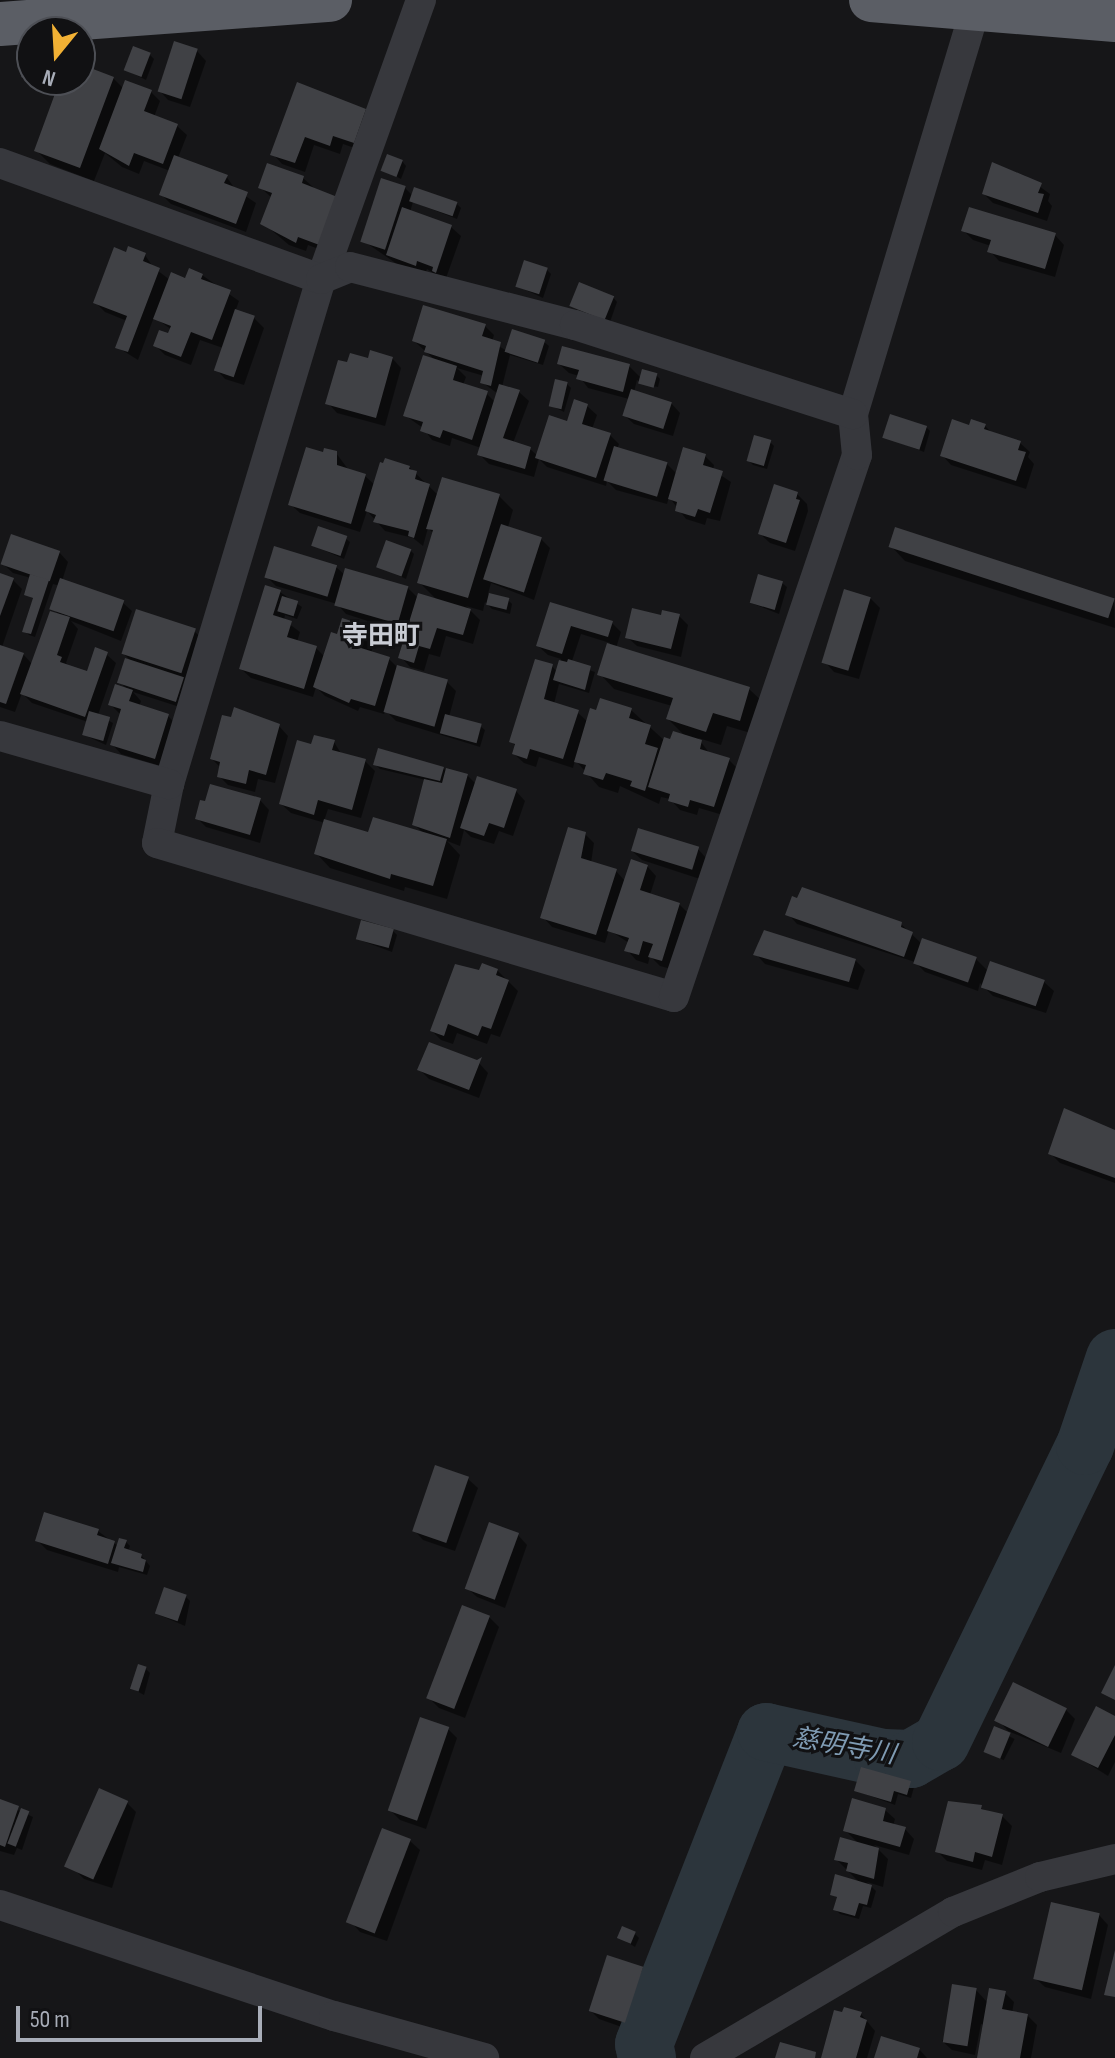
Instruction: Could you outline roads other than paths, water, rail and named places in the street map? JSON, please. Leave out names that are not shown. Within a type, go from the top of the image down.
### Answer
[{"type":"highway","points":[[0,24],[330,0]]},
{"type":"highway","points":[[871,0],[977,4],[1115,20]]},
{"type":"street","points":[[421,0],[321,279],[169,784],[157,843],[674,997],[857,455],[853,414],[977,4]]},
{"type":"street","points":[[0,163],[321,279],[350,267],[575,325],[853,414]]},
{"type":"street","points":[[0,736],[169,784]]},
{"type":"street","points":[[705,2058],[953,1912],[1040,1877],[1115,1859]]},
{"type":"street","points":[[0,1905],[334,2016],[484,2058]]},
{"type":"waterway","name":"慈明寺川","points":[[647,2058],[644,2044],[766,1732],[883,1758],[911,1759],[941,1742],[1085,1446],[1115,1358]]},
{"type":"district","name":"寺田町","points":[[381,637]]}]
